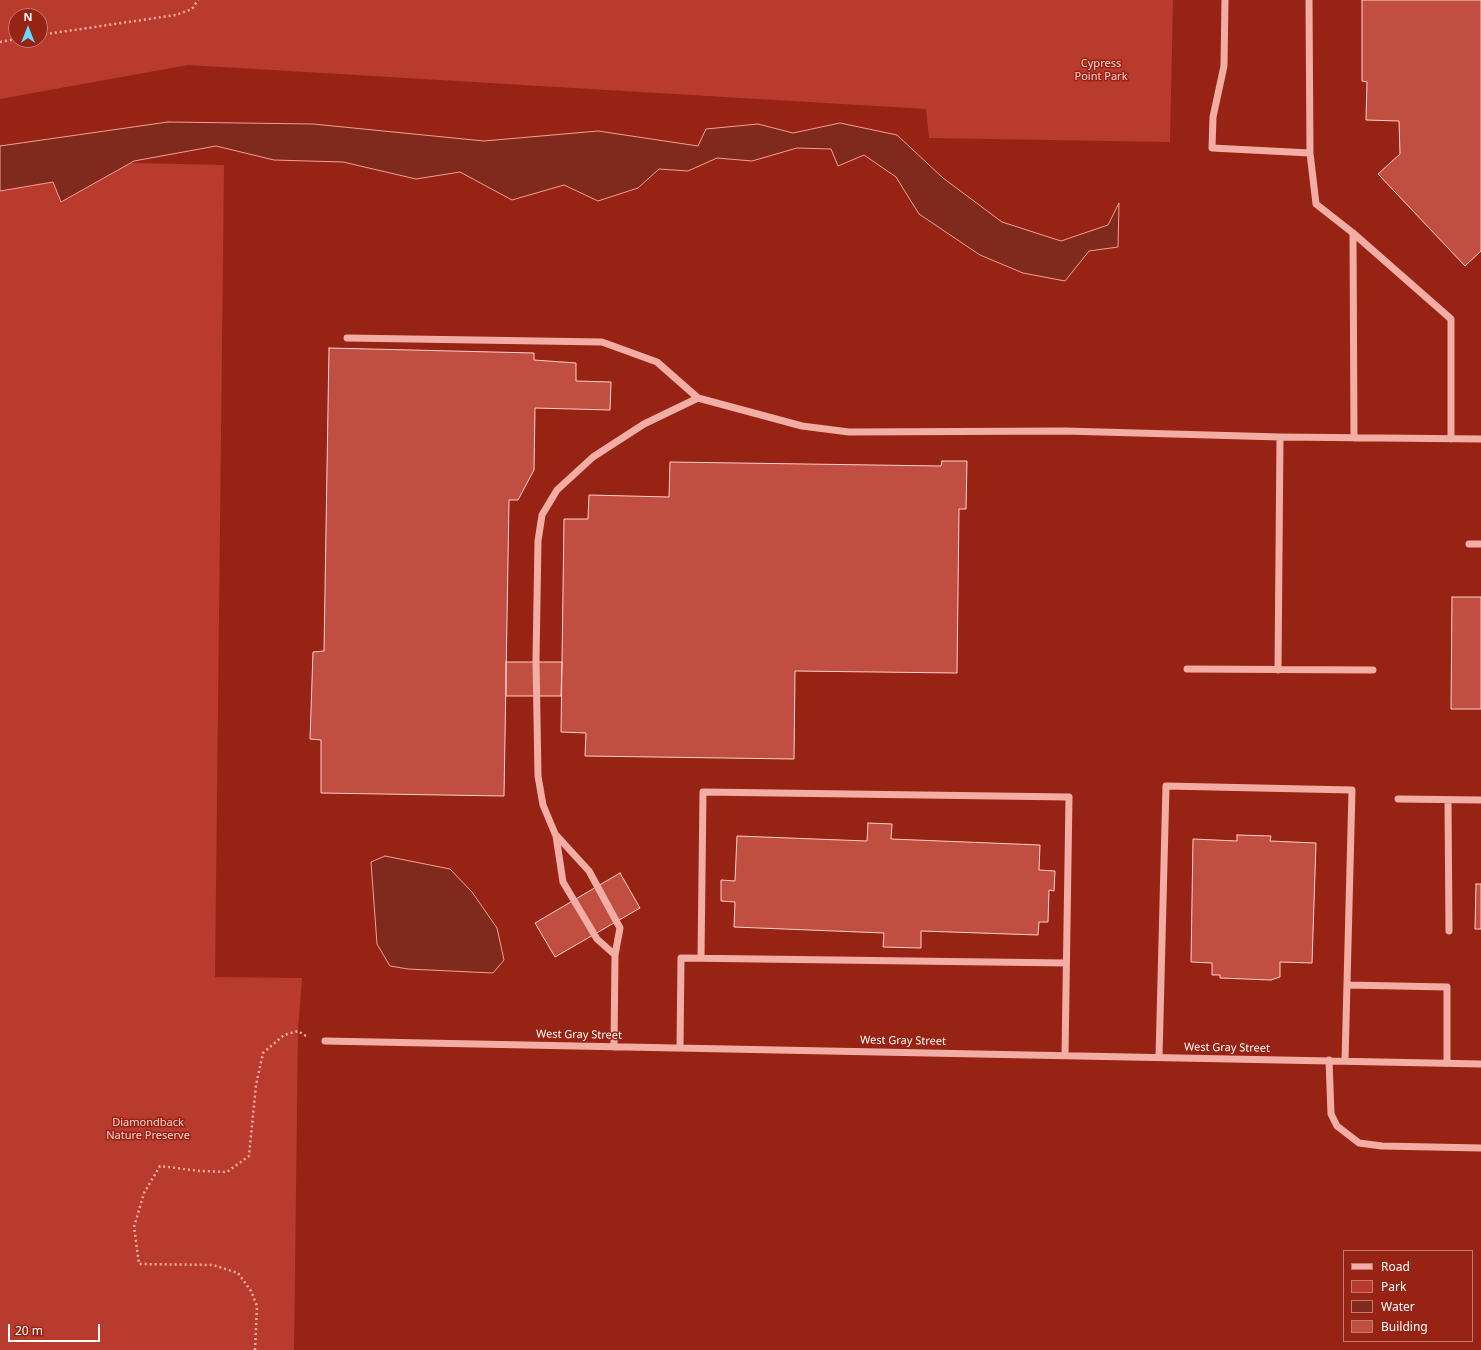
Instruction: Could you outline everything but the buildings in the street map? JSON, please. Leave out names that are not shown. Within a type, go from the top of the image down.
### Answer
[{"type":"street","points":[[1225,0],[1224,66],[1213,117],[1212,148],[1310,153]]},
{"type":"street","points":[[1309,0],[1310,153],[1316,204],[1353,233],[1451,319],[1450,439]]},
{"type":"street","points":[[1353,233],[1354,438]]},
{"type":"street","points":[[347,338],[602,342],[657,362],[698,398],[802,426],[849,432],[1065,431],[1280,437],[1481,439]]},
{"type":"street","points":[[615,955],[596,940],[563,882],[556,836],[543,805],[538,776],[536,660],[538,541],[542,515],[557,490],[593,457],[644,424],[698,398]]},
{"type":"street","points":[[1278,670],[1280,437]]},
{"type":"street","points":[[1470,544],[1481,544]]},
{"type":"street","points":[[1187,669],[1373,670]]},
{"type":"street","points":[[1159,1057],[1166,786],[1352,790],[1345,1061]]},
{"type":"street","points":[[701,958],[704,792],[1069,797],[1065,1055]]},
{"type":"street","points":[[1398,799],[1481,800]]},
{"type":"street","points":[[1448,800],[1449,931]]},
{"type":"street","points":[[556,836],[589,871],[620,928],[615,955],[614,1047]]},
{"type":"street","points":[[680,1048],[681,958],[1066,963]]},
{"type":"street","points":[[1347,985],[1447,987],[1447,1063]]},
{"type":"street","name":"West Gray Street","points":[[325,1041],[1481,1064]]},
{"type":"street","points":[[1329,1060],[1330,1114],[1337,1126],[1359,1143],[1382,1146],[1481,1148]]},
{"type":"path","points":[[48,34],[176,15],[192,9],[198,0]]},
{"type":"path","points":[[255,1350],[257,1306],[251,1291],[238,1273],[213,1265],[139,1264],[134,1227],[144,1194],[160,1166],[200,1171],[227,1172],[249,1156],[256,1085],[263,1053],[284,1036],[298,1031]]},
{"type":"green space","name":"Cypress Point Park","points":[[0,0],[1173,0],[1170,142],[929,138],[926,109],[188,65],[0,99]]},
{"type":"green space","name":"Diamondback Nature Preserve","points":[[0,160],[224,165],[215,977],[302,978],[298,1031],[294,1350],[0,1350]]},
{"type":"water","points":[[168,122],[313,124],[484,141],[598,131],[698,146],[706,129],[758,124],[793,133],[840,123],[897,135],[943,178],[1002,222],[1061,241],[1108,225],[1119,203],[1118,247],[1089,251],[1065,281],[1023,273],[980,255],[919,214],[896,177],[864,155],[838,166],[831,149],[797,148],[752,161],[717,158],[688,171],[659,169],[638,188],[598,201],[564,185],[512,200],[460,172],[416,179],[343,162],[274,160],[216,146],[134,161],[61,202],[53,182],[0,191],[0,146]]},
{"type":"water","points":[[385,856],[450,869],[472,892],[497,928],[504,960],[493,973],[408,969],[390,966],[377,944],[371,862]]}]
